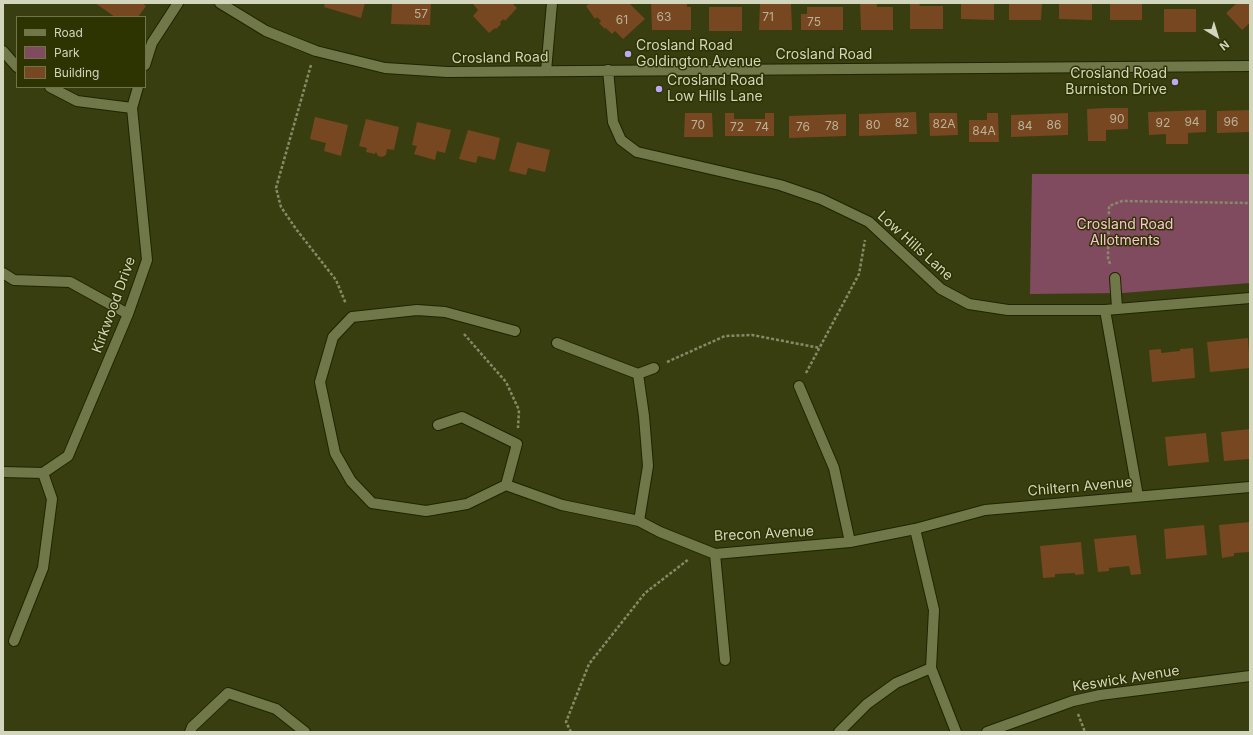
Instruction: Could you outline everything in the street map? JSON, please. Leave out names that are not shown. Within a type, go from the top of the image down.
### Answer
[{"type":"street","points":[[146,62],[152,43],[178,3]]},
{"type":"street","name":"Crosland Road","points":[[220,3],[266,30],[316,50],[385,68],[447,72],[1250,66]]},
{"type":"street","points":[[546,71],[552,3]]},
{"type":"street","points":[[3,51],[16,65]]},
{"type":"street","name":"Low Hills Lane","points":[[608,70],[613,122],[621,140],[637,152],[780,185],[821,198],[869,222],[941,289],[969,304],[1008,310],[1105,310],[1250,298]]},
{"type":"street","points":[[52,88],[77,101],[132,108]]},
{"type":"street","name":"Kirkwood Drive","points":[[43,473],[68,456],[128,314],[147,260],[132,108],[138,88]]},
{"type":"street","points":[[3,273],[14,280],[70,282],[128,314]]},
{"type":"street","points":[[1115,278],[1117,308]]},
{"type":"street","points":[[438,424],[462,417],[517,444],[506,485],[467,504],[426,511],[372,503],[351,481],[335,453],[320,382],[333,337],[352,317],[417,310],[445,312],[515,332]]},
{"type":"street","points":[[1105,310],[1138,496]]},
{"type":"street","points":[[557,343],[638,374],[654,368]]},
{"type":"street","points":[[638,374],[644,416],[648,466],[639,521]]},
{"type":"street","points":[[799,386],[834,468],[850,542]]},
{"type":"street","points":[[3,472],[43,473],[52,499],[43,568],[14,641]]},
{"type":"street","name":"Brecon Avenue","points":[[506,485],[562,506],[639,521],[660,532],[716,554],[850,542],[915,529]]},
{"type":"street","name":"Chiltern Avenue","points":[[915,529],[985,510],[1250,487]]},
{"type":"street","points":[[915,529],[934,610],[931,668],[956,732]]},
{"type":"street","points":[[716,554],[725,660]]},
{"type":"street","points":[[840,732],[867,704],[896,683],[931,668]]},
{"type":"street","name":"Keswick Avenue","points":[[987,732],[1073,701],[1100,695],[1250,676]]},
{"type":"street","points":[[190,732],[192,727],[228,693],[276,709],[305,732]]},
{"type":"path","points":[[316,50],[307,76],[276,188],[281,207],[296,229],[336,280],[352,317]]},
{"type":"path","points":[[1115,278],[1108,258],[1109,206],[1122,201],[1250,203]]},
{"type":"path","points":[[799,386],[859,274],[869,222]]},
{"type":"path","points":[[445,312],[506,382],[519,410],[517,444]]},
{"type":"path","points":[[654,368],[725,336],[752,335],[820,348]]},
{"type":"path","points":[[571,732],[566,722],[589,664],[645,594],[702,549]]},
{"type":"green space","name":"Crosland Road Allotments","points":[[1032,174],[1250,174],[1250,283],[1123,293],[1030,294]]},
{"type":"building","points":[[95,3],[142,3],[146,6],[139,16],[114,16]]},
{"type":"building","points":[[325,3],[365,3],[361,18],[324,7]]},
{"type":"building","points":[[392,3],[431,3],[430,25],[391,24]]},
{"type":"building","points":[[512,3],[517,8],[505,21],[504,19],[500,22],[501,24],[496,29],[495,28],[489,33],[473,16],[478,10],[473,4]]},
{"type":"building","points":[[590,3],[629,3],[645,19],[623,39],[615,31],[612,34],[606,28],[605,29],[599,23],[601,21],[597,17],[595,19],[586,6]]},
{"type":"building","points":[[651,3],[687,3],[687,7],[691,7],[691,30],[652,30]]},
{"type":"building","points":[[760,3],[791,3],[792,30],[759,30]]},
{"type":"building","points":[[860,3],[877,3],[877,7],[893,7],[893,30],[861,30]]},
{"type":"building","points":[[910,3],[919,3],[920,6],[943,6],[943,29],[910,29]]},
{"type":"building","points":[[961,3],[994,3],[994,20],[961,19]]},
{"type":"building","points":[[1009,3],[1042,3],[1041,20],[1009,20]]},
{"type":"building","points":[[1059,3],[1092,3],[1092,20],[1059,19]]},
{"type":"building","points":[[1110,3],[1142,3],[1142,20],[1110,20]]},
{"type":"building","points":[[1237,3],[1250,3],[1250,23],[1242,30],[1226,13]]},
{"type":"building","points":[[709,7],[742,7],[742,31],[709,31]]},
{"type":"building","points":[[807,7],[843,7],[843,30],[801,30],[801,14],[807,14]]},
{"type":"building","points":[[1164,9],[1196,9],[1196,32],[1164,32]]},
{"type":"building","points":[[1128,108],[1128,129],[1106,130],[1106,141],[1088,141],[1087,109]]},
{"type":"building","points":[[1206,110],[1206,132],[1188,133],[1188,144],[1166,144],[1166,134],[1149,135],[1148,112]]},
{"type":"building","points":[[1250,110],[1250,132],[1217,133],[1217,111]]},
{"type":"building","points":[[916,112],[917,134],[859,136],[859,114]]},
{"type":"building","points":[[685,113],[712,113],[713,137],[684,137]]},
{"type":"building","points":[[725,113],[734,113],[734,119],[765,119],[765,113],[774,113],[774,136],[725,136]]},
{"type":"building","points":[[929,113],[957,113],[958,135],[930,136]]},
{"type":"building","points":[[987,113],[998,113],[999,142],[969,142],[969,120],[987,120]]},
{"type":"building","points":[[1068,113],[1068,135],[1011,137],[1011,115]]},
{"type":"building","points":[[846,114],[846,136],[789,138],[789,116]]},
{"type":"building","points":[[315,117],[348,125],[341,156],[324,151],[326,143],[310,139]]},
{"type":"building","points":[[366,119],[399,127],[394,150],[387,149],[386,155],[382,157],[378,156],[376,152],[375,154],[366,152],[367,148],[359,146]]},
{"type":"building","points":[[417,122],[451,130],[445,153],[437,151],[435,160],[414,154],[417,146],[412,145]]},
{"type":"building","points":[[468,130],[500,138],[495,160],[478,156],[476,163],[459,159]]},
{"type":"building","points":[[517,142],[550,150],[545,172],[528,168],[526,175],[509,171]]},
{"type":"building","points":[[1248,338],[1250,368],[1210,372],[1207,342]]},
{"type":"building","points":[[1193,348],[1195,378],[1152,382],[1149,350],[1161,349],[1161,353]]},
{"type":"building","points":[[1250,429],[1250,459],[1224,461],[1221,432]]},
{"type":"building","points":[[1206,433],[1209,462],[1168,466],[1165,437]]},
{"type":"building","points":[[1250,522],[1250,552],[1234,553],[1234,556],[1222,558],[1219,525]]},
{"type":"building","points":[[1204,525],[1207,555],[1166,559],[1164,529]]},
{"type":"building","points":[[1136,535],[1141,574],[1131,575],[1129,566],[1109,568],[1109,571],[1098,572],[1094,539]]},
{"type":"building","points":[[1081,542],[1084,574],[1055,574],[1055,577],[1043,578],[1040,546]]},
{"type":"place","name":"Crosland Road Goldington Avenue","points":[[628,54]]},
{"type":"place","name":"Crosland Road Burniston Drive","points":[[1175,82]]},
{"type":"place","name":"Crosland Road Low Hills Lane","points":[[659,89]]}]
